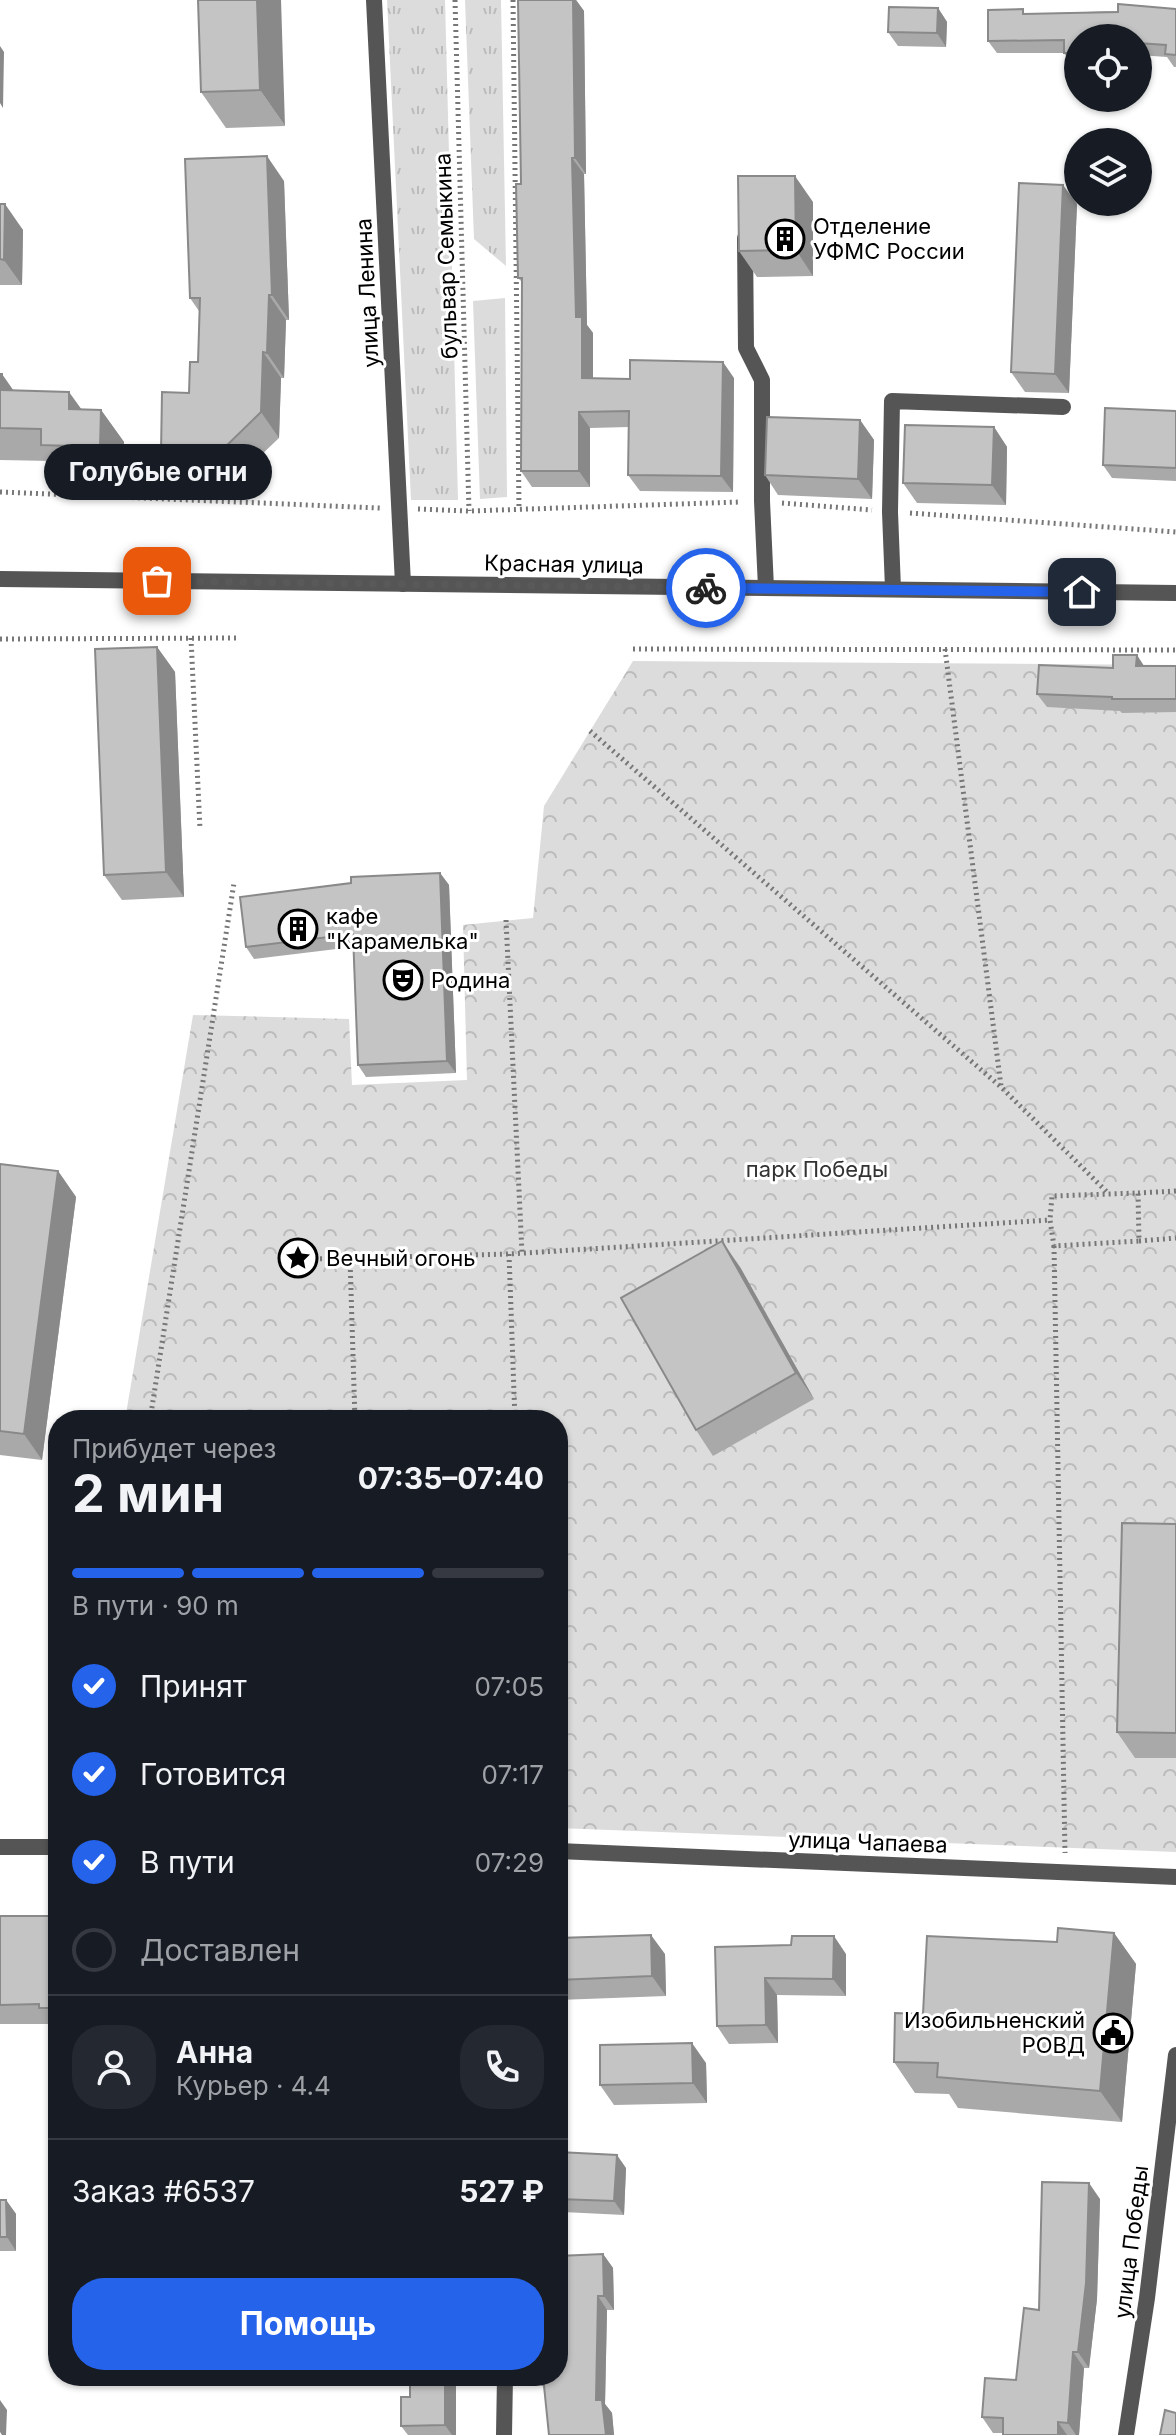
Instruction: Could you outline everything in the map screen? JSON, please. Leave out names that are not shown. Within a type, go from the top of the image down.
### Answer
[{"type":"street","name":"улица Ленина","points":[[374,0],[403,584]]},
{"type":"street","points":[[744,220],[746,348],[762,380],[766,588]]},
{"type":"street","points":[[893,589],[890,512],[892,401],[1063,407]]},
{"type":"street","name":"Красная улица","points":[[0,579],[1176,593]]},
{"type":"street","points":[[0,1847],[48,1847]]},
{"type":"street","name":"улица Чапаева","points":[[568,1851],[1176,1877]]},
{"type":"street","name":"улица Победы","points":[[1126,2435],[1147,2298],[1176,2055]]},
{"type":"street","points":[[504,2435],[505,2386]]},
{"type":"path","name":"бульвар Семыкина","points":[[455,0],[469,511]]},
{"type":"path","points":[[513,0],[519,508]]},
{"type":"path","points":[[0,492],[469,511],[762,501],[1176,532]]},
{"type":"path","points":[[191,638],[200,829]]},
{"type":"path","points":[[0,639],[239,638]]},
{"type":"path","points":[[633,649],[1176,650]]},
{"type":"path","points":[[945,649],[1001,1087]]},
{"type":"path","points":[[590,731],[1001,1087],[1109,1194]]},
{"type":"path","points":[[152,1410],[234,883]]},
{"type":"path","points":[[506,920],[522,1253]]},
{"type":"path","points":[[1066,1873],[1054,1246],[1050,1220],[1052,1196],[1176,1191]]},
{"type":"path","points":[[1138,1193],[1139,1241]]},
{"type":"path","points":[[314,1259],[509,1254],[1050,1220]]},
{"type":"path","points":[[1054,1246],[1176,1238]]},
{"type":"path","points":[[509,1254],[515,1410]]},
{"type":"path","points":[[350,1258],[355,1410]]},
{"type":"green space","points":[[387,0],[445,0],[458,500],[411,500]]},
{"type":"green space","points":[[465,0],[501,0],[506,266],[474,239]]},
{"type":"green space","points":[[505,298],[507,497],[480,499],[473,301]]},
{"type":"green space","name":"парк Победы","points":[[633,661],[1176,665],[1176,1852],[568,1828],[568,1410],[127,1410],[193,1015],[349,1019],[352,1085],[467,1080],[463,925],[533,918],[544,806]]},
{"type":"building","points":[[198,0],[257,0],[260,90],[201,92]]},
{"type":"building","points":[[518,0],[573,0],[575,158],[572,158],[576,317],[582,317],[582,378],[630,379],[630,360],[723,362],[721,476],[628,475],[629,411],[579,412],[579,471],[521,471],[522,278],[518,278],[516,184],[521,184]]},
{"type":"building","points":[[1118,4],[1176,9],[1176,55],[1165,54],[1166,45],[1152,44],[1152,24],[1064,24],[1064,40],[988,41],[988,10],[1023,9],[1023,14],[1118,12]]},
{"type":"building","points":[[889,7],[938,8],[937,33],[888,32]]},
{"type":"building","points":[[267,156],[272,295],[269,295],[267,353],[263,352],[261,412],[218,454],[161,453],[162,392],[189,393],[190,362],[198,362],[200,298],[190,298],[185,159]]},
{"type":"building","points":[[738,176],[795,176],[796,250],[739,251]]},
{"type":"building","points":[[1019,183],[1063,185],[1055,374],[1011,372]]},
{"type":"building","points":[[0,204],[5,204],[4,260],[0,259]]},
{"type":"building","points":[[0,374],[2,390],[69,392],[69,409],[101,410],[100,447],[41,445],[41,429],[0,428]]},
{"type":"building","points":[[1105,408],[1176,411],[1176,468],[1103,465]]},
{"type":"building","points":[[767,417],[860,420],[858,479],[765,475]]},
{"type":"building","points":[[905,425],[994,427],[992,485],[903,483]]},
{"type":"building","points":[[157,647],[166,872],[104,875],[95,649]]},
{"type":"building","points":[[1113,655],[1137,655],[1136,666],[1176,666],[1176,699],[1037,694],[1039,665],[1113,668]]},
{"type":"building","points":[[440,873],[447,1061],[358,1065],[353,934],[246,947],[240,897],[351,883],[351,877]]},
{"type":"building","points":[[0,1164],[58,1171],[24,1434],[0,1431]]},
{"type":"building","points":[[722,1241],[796,1373],[696,1430],[621,1298]]},
{"type":"building","points":[[1122,1523],[1176,1524],[1176,1733],[1117,1732]]},
{"type":"building","points":[[0,1916],[48,1916],[48,2008],[39,2008],[39,2004],[0,2005]]},
{"type":"building","points":[[1058,1928],[1114,1933],[1100,2091],[937,2077],[938,2063],[894,2062],[895,2013],[923,2014],[927,1936],[1057,1942]]},
{"type":"building","points":[[651,1935],[652,1976],[568,1980],[568,1938]]},
{"type":"building","points":[[792,1936],[834,1936],[833,1979],[765,1978],[766,2025],[717,2026],[715,1947],[791,1945]]},
{"type":"building","points":[[692,2043],[693,2083],[600,2085],[600,2045]]},
{"type":"building","points":[[568,2153],[617,2155],[614,2201],[568,2199]]},
{"type":"building","points":[[1042,2182],[1089,2183],[1086,2283],[1078,2352],[1073,2352],[1068,2423],[1058,2422],[1058,2435],[1003,2435],[1003,2418],[982,2417],[985,2378],[1016,2380],[1024,2308],[1039,2310]]},
{"type":"building","points":[[0,2200],[6,2200],[7,2237],[0,2237]]},
{"type":"building","points":[[603,2254],[604,2296],[598,2296],[596,2400],[602,2400],[606,2435],[549,2435],[544,2386],[568,2386],[568,2256]]},
{"type":"building","points":[[410,2386],[445,2386],[445,2425],[401,2426],[401,2397],[410,2397]]},
{"type":"building","points":[[1165,2410],[1176,2413],[1176,2435],[1160,2435]]},
{"type":"way so far","points":[[157,581],[706,588]]},
{"type":"place","name":"Отделение УФМС России","points":[[785,239]]},
{"type":"place","name":"Голубые огни","points":[[157,581]]},
{"type":"place","name":"кафе \"Карамелька\"","points":[[298,929]]},
{"type":"place","name":"Родина","points":[[403,980]]},
{"type":"place","name":"Вечный огонь","points":[[298,1258]]},
{"type":"place","name":"Изобильненский РОВД","points":[[1113,2033]]},
{"type":"route","points":[[706,588],[1082,592]]}]
